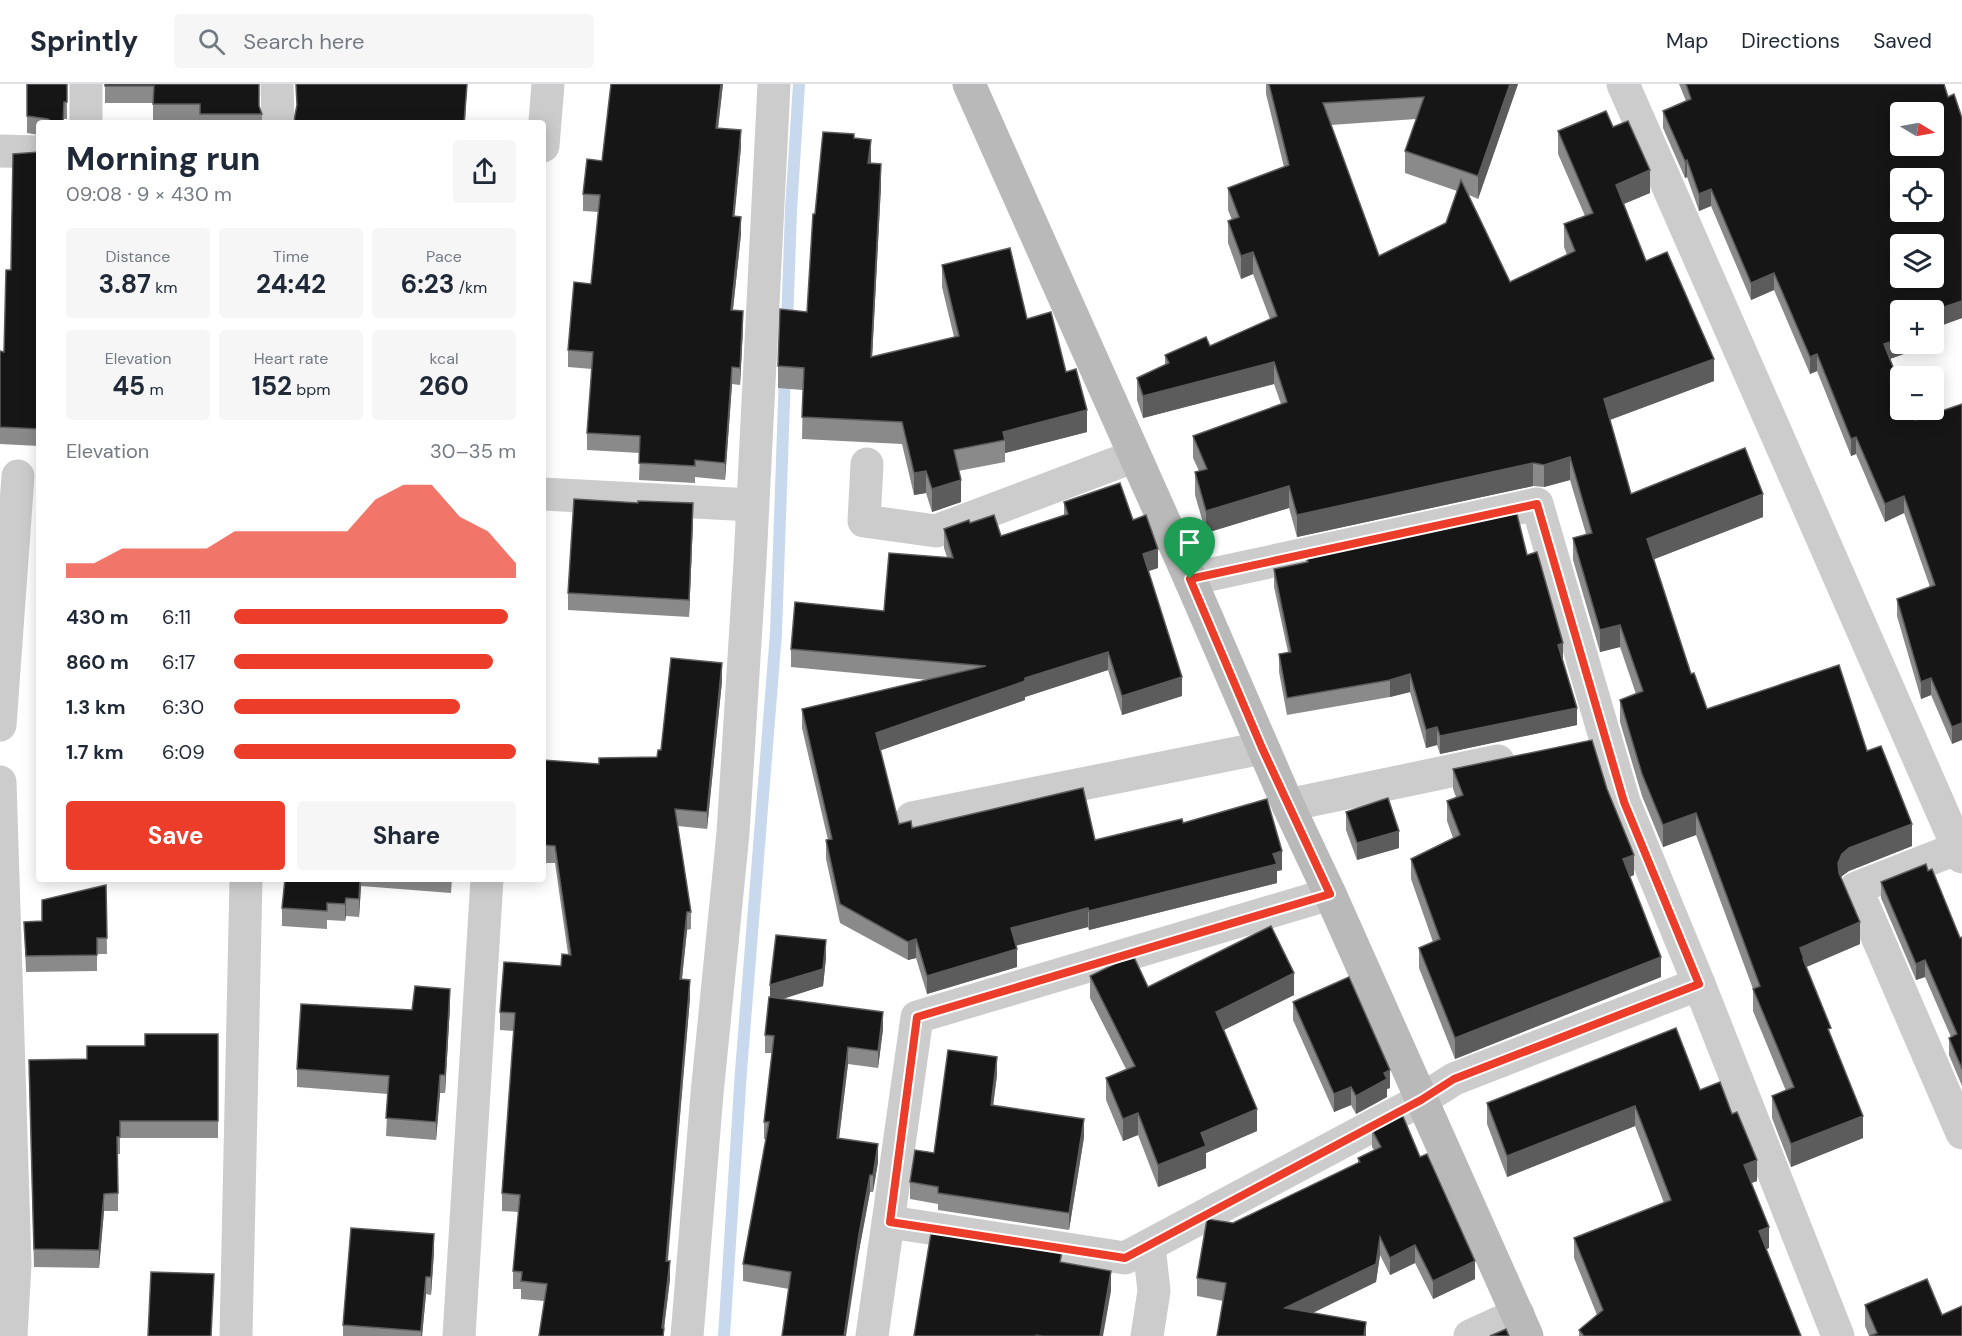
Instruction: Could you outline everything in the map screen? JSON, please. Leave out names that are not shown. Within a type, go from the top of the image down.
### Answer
[{"type":"street","points":[[86,84],[86,120]]},
{"type":"street","points":[[277,84],[278,120]]},
{"type":"street","points":[[545,120],[548,84]]},
{"type":"street","points":[[687,1336],[706,1106],[733,833],[750,562],[774,84]]},
{"type":"street","points":[[969,84],[1190,579],[1262,748],[1523,1325],[1470,1336]]},
{"type":"street","points":[[1623,84],[1960,853],[1856,888],[1962,1133]]},
{"type":"street","points":[[0,151],[36,152]]},
{"type":"street","points":[[867,464],[864,521],[936,531],[1135,456]]},
{"type":"street","points":[[0,725],[19,476]]},
{"type":"street","points":[[546,494],[752,505]]},
{"type":"street","points":[[1190,579],[1537,504],[1624,802],[1699,984],[1838,1336]]},
{"type":"street","points":[[1572,745],[1606,738]]},
{"type":"street","points":[[912,818],[1262,748]]},
{"type":"street","points":[[1288,805],[1527,755]]},
{"type":"street","points":[[0,782],[15,1264],[11,1336]]},
{"type":"street","points":[[236,1336],[246,882]]},
{"type":"street","points":[[459,1336],[487,882]]},
{"type":"street","points":[[872,1336],[890,1222],[917,1017],[1330,894]]},
{"type":"street","points":[[890,1222],[1125,1258],[1421,1100],[1454,1079],[1699,984]]},
{"type":"street","points":[[1147,1336],[1154,1291],[1149,1246]]},
{"type":"building","points":[[27,84],[67,84],[67,102],[64,102],[63,120],[27,116]]},
{"type":"building","points":[[105,84],[259,84],[259,106],[262,114],[200,114],[200,104],[153,104],[154,86],[105,86]]},
{"type":"building","points":[[296,84],[467,84],[464,120],[294,120],[297,105]]},
{"type":"building","points":[[611,84],[721,84],[716,128],[741,130],[733,216],[741,217],[731,310],[743,311],[740,368],[732,367],[725,463],[695,460],[695,466],[639,463],[640,436],[587,433],[593,352],[568,350],[574,282],[591,284],[600,195],[583,194],[587,159],[602,161]]},
{"type":"building","points":[[1269,84],[1510,84],[1478,176],[1405,151],[1424,97],[1323,103],[1379,256],[1446,223],[1461,180],[1510,282],[1575,251],[1564,224],[1593,213],[1558,131],[1606,111],[1613,127],[1628,121],[1650,170],[1616,185],[1646,261],[1667,252],[1714,359],[1604,399],[1631,494],[1745,448],[1763,494],[1647,539],[1691,674],[1694,673],[1707,709],[1839,665],[1867,751],[1881,746],[1912,824],[1849,848],[1842,854],[1838,863],[1839,873],[1860,922],[1800,948],[1831,1028],[1828,1029],[1863,1116],[1791,1144],[1772,1096],[1794,1087],[1753,989],[1760,986],[1696,813],[1663,825],[1642,774],[1620,700],[1643,691],[1620,625],[1600,630],[1573,538],[1592,533],[1570,457],[1544,465],[1533,463],[1297,515],[1289,486],[1206,511],[1195,472],[1207,469],[1193,436],[1287,402],[1274,362],[1143,396],[1137,378],[1169,363],[1165,355],[1206,337],[1210,346],[1277,316],[1253,252],[1241,256],[1228,221],[1239,217],[1228,188],[1289,165]]},
{"type":"building","points":[[1686,84],[1944,84],[1948,97],[1954,94],[1962,118],[1962,301],[1944,307],[1944,300],[1890,300],[1890,342],[1884,344],[1893,366],[1890,366],[1890,420],[1944,420],[1944,410],[1962,404],[1962,723],[1952,727],[1931,678],[1921,682],[1897,599],[1935,585],[1904,496],[1885,504],[1856,437],[1851,439],[1817,354],[1810,357],[1774,273],[1751,283],[1711,189],[1699,194],[1687,160],[1685,161],[1663,111],[1691,99]]},
{"type":"building","points":[[823,132],[854,134],[854,138],[871,140],[868,163],[881,164],[871,357],[959,336],[942,265],[1010,248],[1027,319],[1051,312],[1066,372],[1076,369],[1087,410],[1003,432],[1005,440],[954,450],[961,480],[932,489],[926,471],[914,473],[902,422],[802,417],[804,368],[778,366],[780,309],[807,312],[813,214],[815,214]]},
{"type":"building","points":[[36,152],[36,429],[0,427],[0,351],[4,352],[6,270],[11,270],[13,154]]},
{"type":"building","points":[[1120,483],[1133,520],[1146,515],[1158,549],[1143,554],[1182,677],[1122,696],[1108,652],[1025,678],[1025,681],[876,733],[899,824],[911,821],[912,828],[1083,788],[1095,840],[1182,819],[1183,823],[1267,799],[1282,851],[1273,854],[1277,864],[1011,928],[1017,949],[927,976],[916,939],[908,942],[840,904],[826,840],[832,839],[802,709],[986,666],[791,649],[795,602],[884,611],[889,553],[953,558],[944,529],[969,520],[970,523],[994,515],[1001,536],[1068,514],[1064,502]]},
{"type":"building","points":[[574,499],[638,503],[638,501],[693,503],[689,600],[568,593]]},
{"type":"building","points":[[1516,510],[1527,555],[1537,552],[1563,643],[1558,645],[1577,708],[1440,736],[1437,727],[1426,730],[1410,674],[1390,680],[1287,698],[1279,654],[1291,652],[1274,569],[1308,562],[1306,556]]},
{"type":"building","points":[[671,658],[722,663],[707,812],[675,809],[691,912],[687,912],[680,979],[690,980],[666,1261],[670,1261],[663,1336],[539,1336],[547,1284],[521,1281],[522,1272],[513,1271],[520,1195],[502,1193],[515,1013],[500,1012],[504,962],[561,966],[562,954],[571,955],[555,846],[546,845],[546,760],[599,764],[599,758],[657,757],[658,750],[661,750]]},
{"type":"building","points":[[1592,740],[1607,789],[1634,855],[1623,859],[1661,957],[1455,1038],[1419,948],[1440,939],[1411,859],[1460,835],[1447,801],[1463,795],[1453,769]]},
{"type":"building","points":[[1388,798],[1399,831],[1357,843],[1346,812]]},
{"type":"building","points":[[1926,864],[1928,871],[1932,869],[1960,938],[1962,937],[1962,1069],[1949,1038],[1957,1034],[1925,960],[1916,964],[1881,882]]},
{"type":"building","points":[[285,882],[360,882],[359,899],[346,898],[345,904],[327,903],[327,911],[282,908]]},
{"type":"building","points":[[106,885],[107,938],[97,938],[97,955],[26,956],[24,922],[42,921],[42,900]]},
{"type":"building","points":[[1271,926],[1294,973],[1216,1012],[1257,1109],[1201,1133],[1206,1146],[1158,1165],[1138,1113],[1123,1119],[1106,1078],[1135,1066],[1090,976],[1133,955],[1148,987]]},
{"type":"building","points":[[776,935],[826,940],[823,969],[770,985]]},
{"type":"building","points":[[1349,977],[1390,1070],[1384,1073],[1387,1079],[1356,1096],[1351,1087],[1334,1094],[1293,1002]]},
{"type":"building","points":[[415,986],[450,989],[445,1075],[440,1075],[436,1122],[386,1118],[389,1076],[297,1069],[301,1004],[412,1010]]},
{"type":"building","points":[[769,997],[883,1012],[878,1051],[848,1047],[837,1138],[878,1144],[859,1234],[844,1336],[782,1336],[791,1272],[743,1264],[769,1122],[764,1122],[774,1036],[765,1035]]},
{"type":"building","points":[[1676,1028],[1700,1090],[1720,1082],[1732,1114],[1737,1112],[1757,1160],[1744,1165],[1769,1227],[1759,1231],[1801,1336],[1584,1336],[1579,1330],[1603,1310],[1574,1238],[1671,1200],[1635,1106],[1507,1156],[1487,1103]]},
{"type":"building","points":[[145,1034],[218,1034],[218,1121],[120,1121],[120,1137],[117,1137],[118,1193],[104,1194],[99,1250],[34,1249],[29,1060],[87,1059],[87,1046],[145,1046]]},
{"type":"building","points":[[948,1050],[997,1057],[991,1105],[1084,1119],[1069,1213],[938,1193],[938,1187],[910,1182],[915,1150],[934,1153]]},
{"type":"building","points":[[1402,1114],[1420,1157],[1427,1154],[1475,1261],[1433,1281],[1415,1245],[1390,1258],[1380,1237],[1376,1264],[1285,1308],[1366,1322],[1364,1336],[1217,1336],[1226,1283],[1197,1278],[1207,1219],[1233,1223],[1360,1162],[1358,1158],[1381,1147],[1372,1130]]},
{"type":"building","points":[[932,1227],[1063,1247],[1060,1262],[1111,1271],[1100,1336],[914,1336]]},
{"type":"building","points":[[351,1228],[434,1234],[431,1277],[426,1277],[421,1331],[343,1325]]},
{"type":"building","points":[[151,1272],[214,1274],[211,1336],[148,1336]]},
{"type":"building","points":[[1927,1279],[1942,1315],[1962,1306],[1962,1336],[1870,1336],[1877,1333],[1865,1305]]},
{"type":"building","points":[[1506,1329],[1509,1336],[1490,1336]]},
{"type":"waterway","points":[[787,326],[799,84]]},
{"type":"waterway","points":[[724,1336],[741,1071],[776,633],[785,373]]},
{"type":"route","points":[[1537,504],[1624,802],[1699,984],[1454,1079],[1421,1100],[1125,1258],[890,1222],[917,1017],[1330,894],[1262,748],[1190,579],[1537,504]]}]
